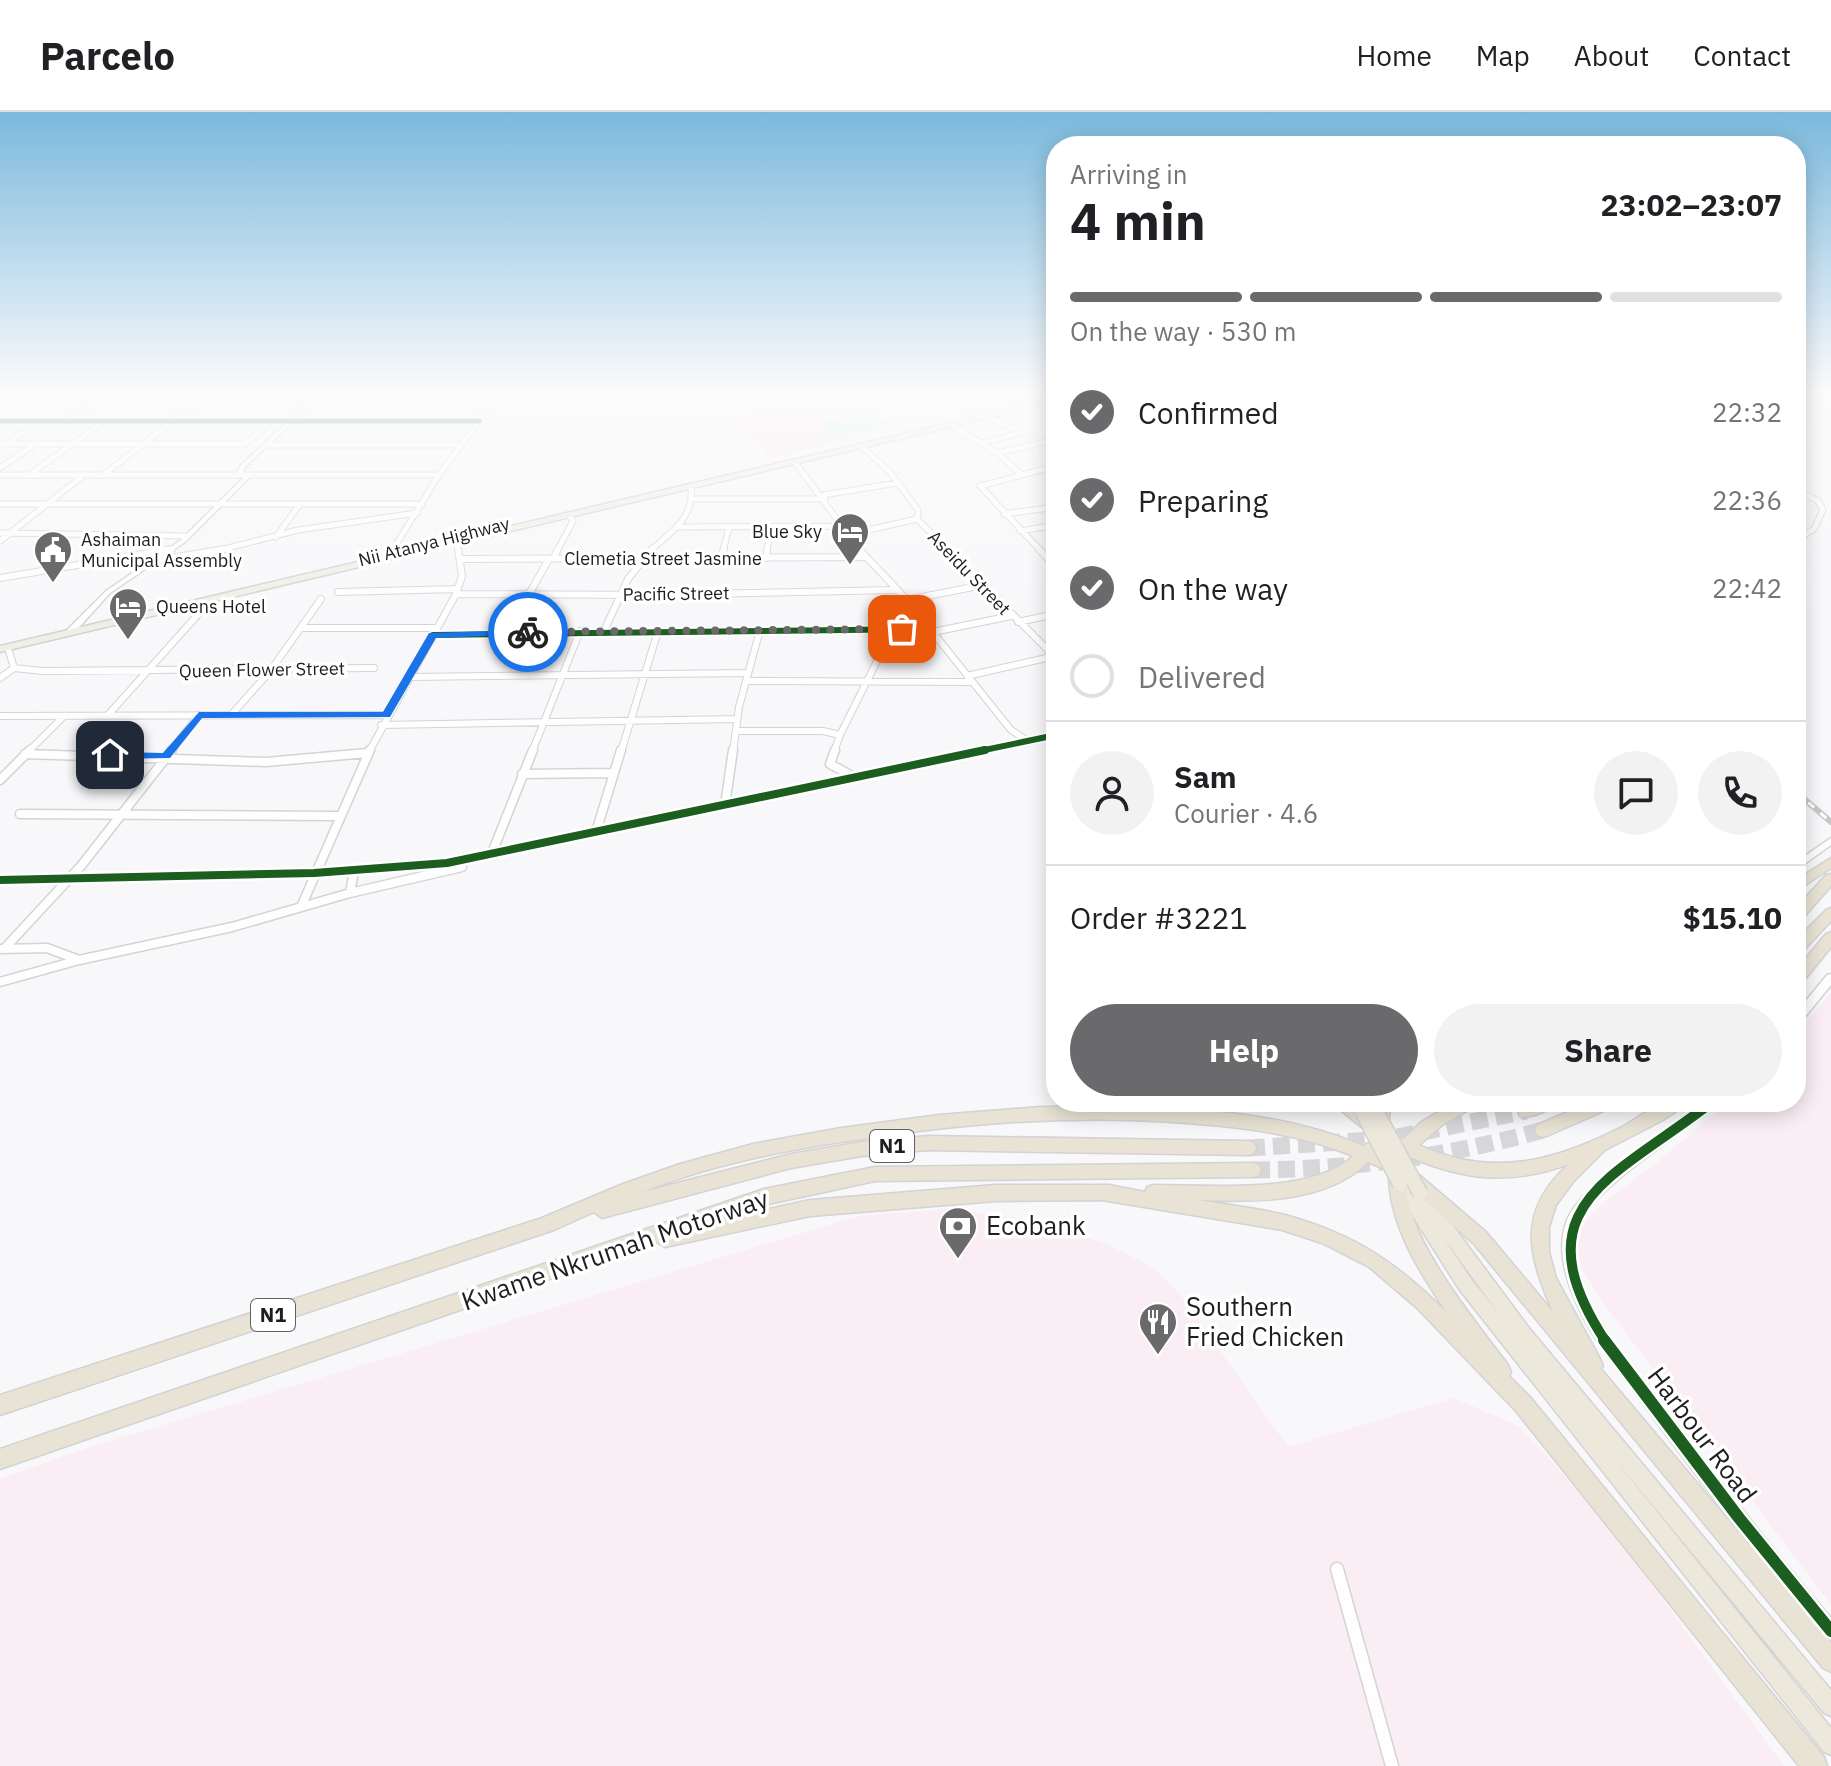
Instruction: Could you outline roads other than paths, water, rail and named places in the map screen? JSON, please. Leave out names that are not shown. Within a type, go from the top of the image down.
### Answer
[{"type":"highway","points":[[1806,880],[1831,862]]},
{"type":"highway","points":[[1806,906],[1831,878]]},
{"type":"highway","points":[[1806,939],[1831,913]]},
{"type":"highway","points":[[1806,968],[1831,937]]},
{"type":"highway","points":[[1161,1114],[1170,1112]]},
{"type":"highway","points":[[1355,1112],[1380,1133],[1407,1148],[1445,1163],[1484,1171],[1532,1169],[1609,1141]]},
{"type":"highway","points":[[1363,1112],[1400,1184],[1465,1284],[1831,1745]]},
{"type":"highway","points":[[1377,1112],[1404,1167],[1492,1295],[1831,1706]]},
{"type":"highway","points":[[595,1256],[810,1208],[996,1193],[1274,1192],[1308,1187],[1331,1178],[1370,1152],[1380,1133],[1382,1112]]},
{"type":"highway","points":[[1452,1112],[1425,1129],[1407,1148],[1398,1168],[1401,1204],[1417,1245],[1523,1404],[1815,1766]]},
{"type":"highway","points":[[1543,1130],[1584,1112]]},
{"type":"highway","points":[[1612,1401],[1554,1296],[1543,1264],[1538,1229],[1543,1206],[1569,1171],[1609,1141],[1659,1112]]},
{"type":"highway","points":[[545,1225],[678,1171],[775,1146],[897,1125],[1033,1116],[1161,1114],[1312,1133],[1370,1152],[1398,1168],[1441,1201],[1480,1238],[1612,1401],[1831,1660]]},
{"type":"highway","name":"Kwame Nkrumah Motorway","points":[[0,1405],[545,1225],[791,1161],[862,1149],[928,1143],[1248,1148]]},
{"type":"highway","name":"Kwame Nkrumah Motorway","points":[[0,1459],[764,1197],[875,1174],[1253,1170]]},
{"type":"highway","points":[[1102,1192],[1235,1212],[1327,1236],[1375,1261],[1424,1302],[1523,1404]]},
{"type":"main road","name":"Nii Atanya Highway","points":[[3,647],[77,625],[750,470]]},
{"type":"main road","points":[[3,647],[755,470]]},
{"type":"street","points":[[29,475],[36,470]]},
{"type":"street","points":[[103,476],[111,470]]},
{"type":"street","points":[[391,552],[443,470]]},
{"type":"street","points":[[807,470],[841,526],[851,534],[865,557],[907,600],[1011,730],[1025,739]]},
{"type":"street","name":"Aseidu Street","points":[[885,470],[918,510],[917,519],[1046,648]]},
{"type":"street","points":[[1017,470],[1021,474]]},
{"type":"street","points":[[1040,470],[981,484],[1046,559]]},
{"type":"street","points":[[70,632],[108,592],[188,536],[246,478],[243,473]]},
{"type":"street","points":[[2,476],[243,473],[439,475]]},
{"type":"street","points":[[0,541],[51,504],[84,475]]},
{"type":"street","points":[[695,499],[824,497],[897,483]]},
{"type":"street","points":[[604,631],[641,559],[689,516],[695,499],[691,486]]},
{"type":"street","points":[[1806,494],[1818,501],[1823,510],[1814,529],[1806,534]]},
{"type":"street","points":[[0,504],[422,504]]},
{"type":"street","points":[[276,537],[300,504]]},
{"type":"street","points":[[1004,514],[1046,508]]},
{"type":"street","points":[[153,561],[298,530],[417,513]]},
{"type":"street","points":[[529,594],[573,521],[569,515],[562,516]]},
{"type":"street","points":[[851,534],[917,519]]},
{"type":"street","points":[[679,527],[841,526]]},
{"type":"street","points":[[721,559],[729,527]]},
{"type":"street","points":[[766,558],[771,527]]},
{"type":"street","points":[[1020,531],[1046,527]]},
{"type":"street","points":[[0,533],[188,536]]},
{"type":"street","points":[[301,907],[336,816],[367,753],[457,592],[461,559],[457,542]]},
{"type":"street","points":[[0,578],[172,549]]},
{"type":"street","name":"Clemetia Street Jasmine","points":[[461,559],[865,557]]},
{"type":"street","points":[[907,600],[983,585]]},
{"type":"street","name":"Pacific Street","points":[[338,592],[620,595],[895,590]]},
{"type":"street","points":[[232,714],[271,670],[321,599]]},
{"type":"street","points":[[108,715],[150,672],[211,600]]},
{"type":"street","points":[[302,628],[434,631],[931,630],[1011,616]]},
{"type":"street","points":[[1018,622],[1046,616]]},
{"type":"street","points":[[725,805],[737,719],[760,630]]},
{"type":"street","points":[[492,853],[580,631]]},
{"type":"street","points":[[596,832],[628,720],[658,631]]},
{"type":"street","points":[[0,678],[14,668],[3,647]]},
{"type":"street","points":[[854,777],[830,764],[863,682],[881,653]]},
{"type":"street","points":[[746,681],[969,679],[1046,658]]},
{"type":"street","name":"Queen Flower Street","points":[[14,668],[150,672],[374,668]]},
{"type":"street","points":[[409,677],[748,673]]},
{"type":"street","points":[[2,949],[67,880],[199,715]]},
{"type":"street","points":[[0,716],[386,715]]},
{"type":"street","points":[[0,780],[64,716]]},
{"type":"street","points":[[381,725],[737,719]]},
{"type":"street","points":[[736,731],[823,731],[840,735]]},
{"type":"street","points":[[0,880],[314,873],[461,861],[1046,736]]},
{"type":"street","points":[[25,754],[166,756],[266,762],[367,753]]},
{"type":"street","points":[[522,774],[613,773]]},
{"type":"street","points":[[20,814],[336,816]]},
{"type":"street","points":[[1806,860],[1831,841]]},
{"type":"street","points":[[0,982],[79,960],[232,927],[350,893],[462,867],[461,861]]},
{"type":"street","points":[[350,893],[354,871]]},
{"type":"street","points":[[2,949],[47,948],[79,960]]},
{"type":"street","points":[[1806,1008],[1831,978]]},
{"type":"street","name":"Harbour Road","points":[[1699,1112],[1591,1197],[1575,1216],[1568,1248],[1574,1280],[1586,1307],[1622,1364],[1693,1459],[1831,1631]]},
{"type":"street","points":[[1337,1569],[1392,1766]]},
{"type":"tunnel","points":[[1248,1148],[1388,1139],[1521,1112]]},
{"type":"tunnel","points":[[1253,1170],[1399,1160],[1471,1148],[1543,1130]]},
{"type":"railway","points":[[1806,801],[1831,822]]},
{"type":"place","name":"Blue Sky","points":[[850,566]]},
{"type":"place","name":"Ashaiman Municipal Assembly","points":[[53,584]]},
{"type":"place","name":"Queens Hotel","points":[[128,641]]},
{"type":"place","name":"Ecobank","points":[[958,1260]]},
{"type":"place","name":"Southern Fried Chicken","points":[[1158,1356]]}]
